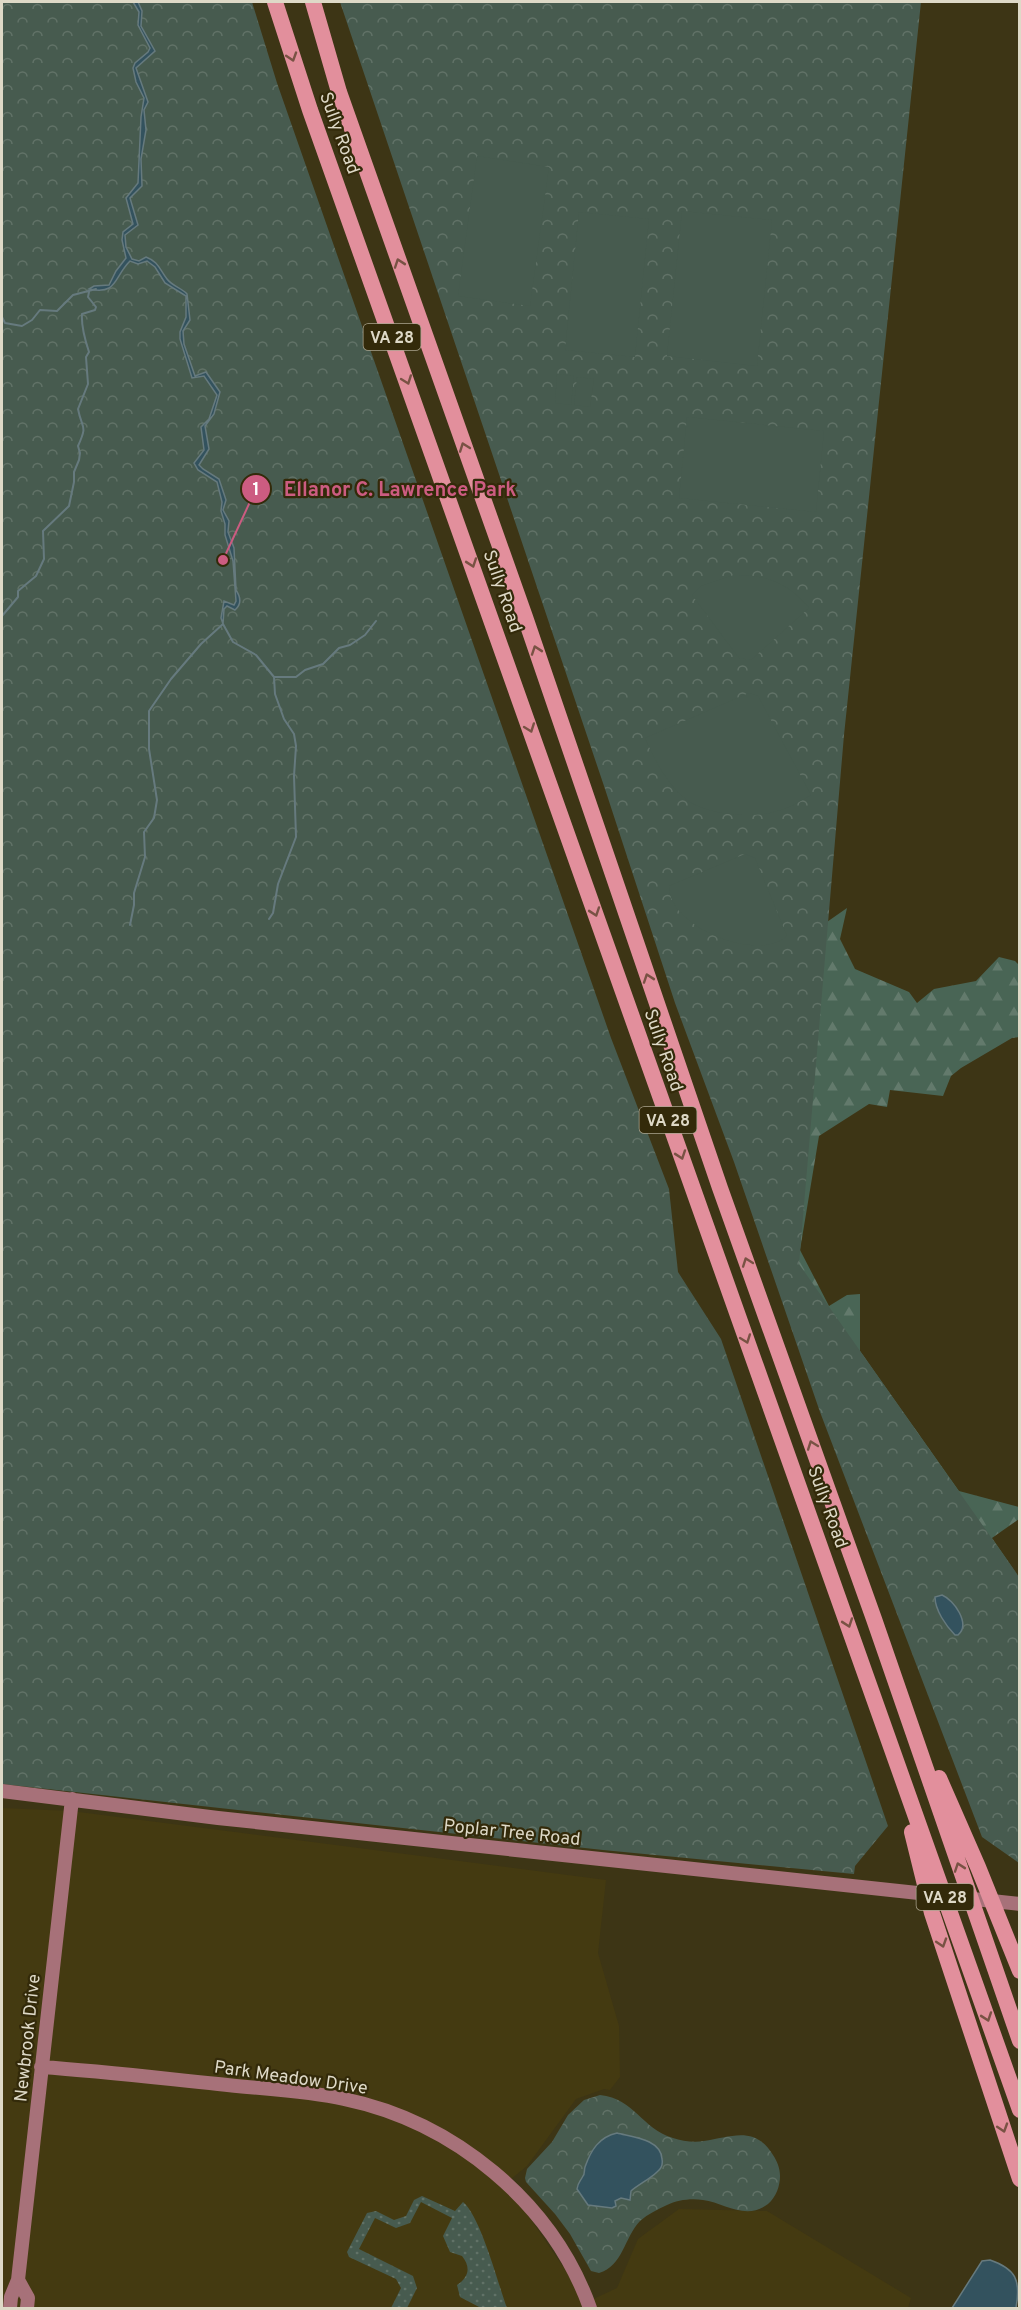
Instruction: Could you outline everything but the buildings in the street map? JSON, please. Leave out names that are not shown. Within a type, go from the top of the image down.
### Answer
[{"type":"highway","name":"Sully Road","points":[[275,2],[310,110],[1020,2110]]},
{"type":"highway","name":"Sully Road","points":[[313,2],[342,101],[525,617],[720,1188],[874,1619],[1020,2041]]},
{"type":"highway","points":[[874,1619],[1020,1971]]},
{"type":"highway","points":[[870,1684],[905,1804],[932,1913],[1019,2174]]},
{"type":"street","name":"Poplar Tree Road","points":[[2,1791],[218,1818],[1020,1904]]},
{"type":"street","name":"Newbrook Drive","points":[[10,2308],[10,2297],[18,2280],[72,1799]]},
{"type":"street","name":"Park Meadow Drive","points":[[41,2067],[319,2095],[373,2106],[415,2122],[474,2156],[521,2198],[564,2254],[583,2289],[590,2308]]},
{"type":"street","name":"Newbrook Drive","points":[[18,2280],[28,2298],[27,2308]]},
{"type":"shaded area","points":[[2,1808],[71,1811],[606,1880],[598,1953],[619,2026],[620,2077],[610,2090],[604,2089],[576,2099],[527,2166],[506,2183],[587,2302],[617,2288],[638,2239],[679,2209],[767,2211],[911,2298],[908,2308],[2,2308]]},
{"type":"green space","points":[[2,2],[252,2],[277,83],[611,1038],[669,1189],[678,1272],[721,1339],[888,1826],[855,1866],[854,1874],[603,1850],[2,1784]]},
{"type":"green space","points":[[340,2],[921,2],[844,735],[799,1264],[1019,1577],[1019,1863],[982,1837],[820,1412],[734,1162],[675,1003]]},
{"type":"green space","points":[[477,156],[549,167],[530,306],[458,296]]},
{"type":"green space","points":[[682,211],[772,220],[757,366],[667,356]]},
{"type":"green space","points":[[579,212],[649,219],[635,357],[565,350]]},
{"type":"green space","points":[[557,374],[574,376],[571,405],[555,403]]},
{"type":"green space","points":[[577,377],[594,379],[590,407],[574,405]]},
{"type":"green space","points":[[687,417],[824,431],[816,512],[679,498]]},
{"type":"green space","points":[[734,575],[757,576],[776,582],[794,593],[809,608],[751,660],[739,658],[692,595],[701,586]]},
{"type":"green space","points":[[749,693],[758,696],[811,795],[786,808],[756,815],[718,812],[696,805],[680,794],[668,780],[645,738]]},
{"type":"green space","points":[[745,854],[755,858],[787,936],[774,943],[757,945],[737,943],[717,936],[699,927],[683,915],[673,901],[669,886]]},
{"type":"green space","points":[[847,908],[840,939],[855,969],[909,992],[917,1003],[934,989],[976,981],[999,957],[1015,961],[1019,965],[1019,1037],[1012,1038],[961,1068],[951,1076],[943,1096],[890,1090],[887,1107],[869,1104],[819,1136],[800,1250],[829,1306],[847,1295],[860,1294],[860,1351],[959,1491],[1019,1507],[1019,1519],[992,1538],[1019,1577],[799,1281],[742,989],[804,938]]},
{"type":"green space","points":[[600,2095],[622,2102],[653,2128],[677,2139],[700,2142],[742,2135],[758,2140],[773,2155],[779,2167],[780,2180],[775,2195],[768,2204],[752,2211],[698,2199],[671,2203],[640,2221],[613,2264],[599,2273],[591,2271],[570,2234],[525,2178],[527,2169],[552,2142],[568,2115],[584,2100]]},
{"type":"green space","points":[[422,2196],[455,2211],[463,2202],[470,2210],[482,2236],[507,2308],[481,2308],[460,2297],[457,2285],[464,2279],[468,2268],[462,2256],[450,2252],[443,2236],[452,2218],[421,2202],[410,2223],[396,2228],[375,2218],[359,2249],[413,2276],[417,2288],[407,2308],[391,2308],[401,2288],[396,2279],[349,2257],[347,2252],[367,2213],[376,2211],[394,2220],[406,2216],[414,2200]]},
{"type":"water","points":[[133,2],[138,2],[142,11],[141,26],[155,51],[136,68],[148,102],[144,110],[146,130],[141,159],[142,186],[130,198],[138,225],[125,235],[126,247],[132,259],[139,261],[146,257],[150,259],[169,281],[187,294],[190,320],[183,331],[184,344],[195,376],[206,372],[220,392],[214,414],[205,426],[209,449],[199,465],[219,479],[226,500],[223,510],[229,521],[228,532],[234,548],[236,590],[239,603],[235,610],[227,606],[224,609],[223,624],[221,618],[224,601],[234,605],[236,601],[233,561],[225,535],[225,524],[221,511],[222,502],[217,482],[198,470],[194,463],[204,450],[201,427],[209,419],[217,395],[204,376],[192,378],[180,339],[180,332],[186,317],[186,296],[165,283],[155,267],[147,261],[138,264],[130,261],[114,284],[105,290],[89,289],[94,286],[109,285],[126,258],[122,240],[123,232],[133,224],[126,198],[138,183],[144,98],[136,82],[133,68],[150,48],[138,25],[139,12]]},
{"type":"water","points":[[942,1595],[956,1607],[962,1619],[962,1630],[958,1635],[955,1635],[948,1627],[937,1607],[935,1597]]},
{"type":"water","points":[[617,2133],[645,2140],[657,2147],[662,2161],[660,2169],[631,2191],[630,2200],[621,2198],[615,2201],[616,2206],[612,2208],[588,2205],[577,2189],[587,2161],[601,2141]]},
{"type":"water","points":[[990,2260],[1006,2267],[1015,2277],[1018,2290],[1016,2308],[952,2308],[982,2261]]},
{"type":"waterway","points":[[2,317],[5,323],[22,326],[32,320],[40,310],[57,311],[73,295],[96,289]]},
{"type":"waterway","points":[[2,616],[18,597],[18,591],[36,576],[44,559],[43,531],[69,506],[74,472],[79,460],[78,446],[83,434],[78,409],[88,384],[86,357],[89,352],[82,314],[95,310],[96,307],[88,297],[89,292]]},
{"type":"waterway","points":[[275,677],[296,677],[305,670],[323,664],[339,648],[350,645],[365,635],[376,621]]},
{"type":"waterway","points":[[130,925],[134,893],[145,857],[144,832],[154,818],[157,800],[149,749],[149,711],[171,679],[201,644],[223,624],[233,642],[256,655],[274,677],[275,694],[284,719],[294,734],[296,746],[294,776],[296,837],[278,884],[273,913],[269,919]]},
{"type":"place","name":"Ellanor C. Lawrence Park","points":[[223,560]]}]
